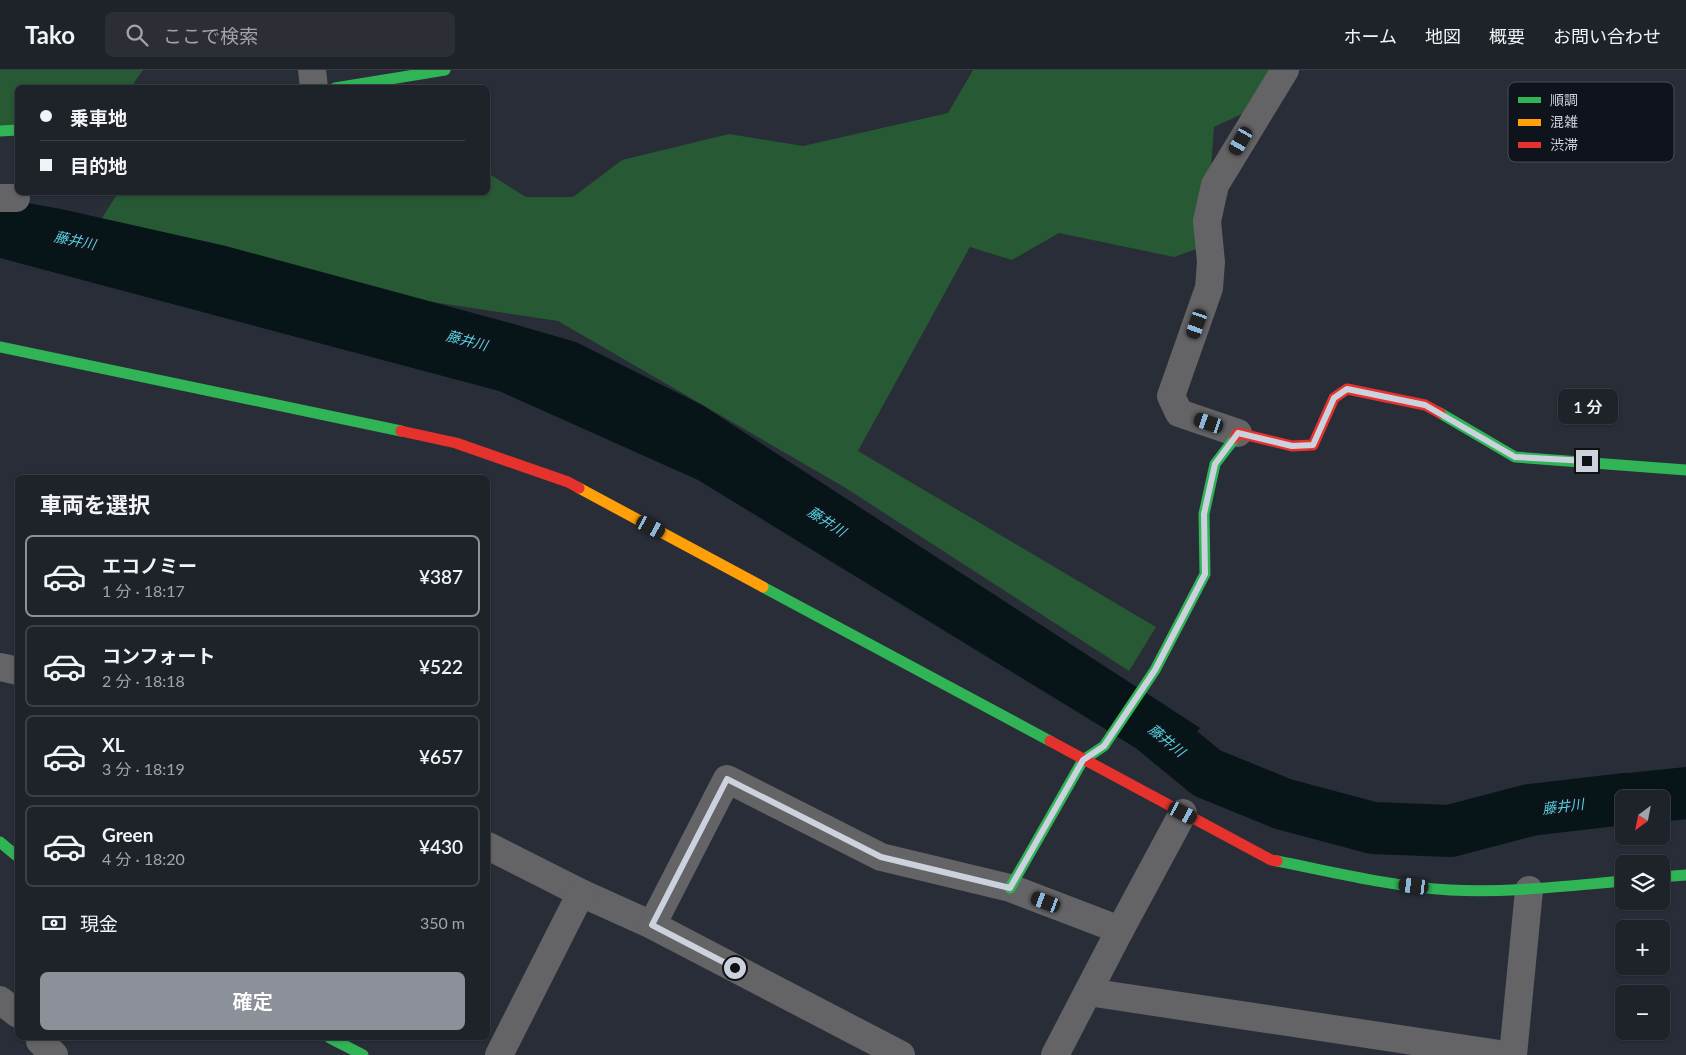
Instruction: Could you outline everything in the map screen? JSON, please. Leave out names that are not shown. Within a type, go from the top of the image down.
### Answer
[{"type":"street","points":[[312,70],[314,85]]},
{"type":"street","points":[[353,85],[445,70]]},
{"type":"street","points":[[1284,70],[1215,185],[1207,220],[1211,262],[1209,288],[1172,396],[1179,412],[1238,433],[1292,446],[1313,445],[1334,398],[1347,389],[1425,405],[1515,457],[1686,470]]},
{"type":"street","points":[[0,131],[15,130]]},
{"type":"street","points":[[0,346],[456,443],[568,482],[1271,860],[1379,881],[1449,890],[1529,890],[1615,882]]},
{"type":"street","points":[[1010,888],[1083,760],[1104,746],[1155,670],[1205,574],[1204,514],[1215,464],[1238,433]]},
{"type":"street","points":[[0,667],[15,670]]},
{"type":"street","points":[[652,925],[727,779],[881,857],[1010,888],[1120,930]]},
{"type":"street","points":[[1055,1055],[1183,813]]},
{"type":"street","points":[[0,842],[15,854]]},
{"type":"street","points":[[490,847],[581,893],[652,925],[901,1055]]},
{"type":"street","points":[[1670,876],[1686,875]]},
{"type":"street","points":[[1513,1055],[1529,890]]},
{"type":"street","points":[[499,1055],[581,893]]},
{"type":"street","points":[[1088,992],[1506,1055]]},
{"type":"street","points":[[0,1000],[15,1012]]},
{"type":"street","points":[[40,1040],[54,1055]]},
{"type":"street","points":[[334,1040],[363,1055]]},
{"type":"green space","points":[[0,70],[143,70],[132,85],[15,85],[15,132],[0,133]]},
{"type":"green space","points":[[973,70],[1284,70],[1253,109],[1214,127],[1205,246],[1174,257],[1059,233],[1012,260],[970,247],[858,451],[1156,627],[1129,671],[844,487],[558,321],[82,249],[117,195],[490,195],[490,174],[526,197],[573,197],[622,160],[729,134],[803,146],[948,113]]},
{"type":"water","points":[[0,198],[61,209],[226,246],[576,342],[702,405],[1200,728],[1169,768],[698,480],[499,391],[0,258]]},
{"type":"waterway","name":"藤井川","points":[[1122,709],[1151,727],[1207,773],[1283,804],[1373,828],[1450,831],[1530,810],[1615,800]]},
{"type":"waterway","name":"藤井川","points":[[1670,795],[1686,793]]},
{"type":"traffic: fast","points":[[353,85],[445,70]]},
{"type":"traffic: fast","points":[[0,131],[15,130]]},
{"type":"traffic: fast","points":[[0,347],[401,431]]},
{"type":"traffic: fast","points":[[1440,413],[1515,457],[1686,470]]},
{"type":"traffic: fast","points":[[1010,888],[1083,760],[1104,746],[1155,670],[1205,574],[1204,514],[1215,464],[1235,438]]},
{"type":"traffic: fast","points":[[763,587],[1050,741]]},
{"type":"traffic: fast","points":[[0,842],[15,854]]},
{"type":"traffic: fast","points":[[1277,861],[1385,882],[1450,890],[1515,890],[1615,882]]},
{"type":"traffic: fast","points":[[1670,876],[1686,875]]},
{"type":"traffic: fast","points":[[334,1040],[363,1055]]},
{"type":"traffic: slow","points":[[579,488],[763,587]]},
{"type":"traffic: jam","points":[[1235,438],[1238,433],[1292,446],[1313,445],[1334,398],[1347,389],[1425,405],[1440,413]]},
{"type":"traffic: jam","points":[[401,431],[456,443],[568,482],[579,488]]},
{"type":"traffic: jam","points":[[1050,741],[1271,860],[1277,861]]},
{"type":"route","points":[[735,968],[652,925],[727,779],[881,857],[1010,888],[1083,760],[1104,746],[1155,670],[1205,574],[1204,514],[1215,464],[1238,433],[1292,446],[1313,445],[1334,398],[1347,389],[1425,405],[1515,457],[1587,461]]}]
